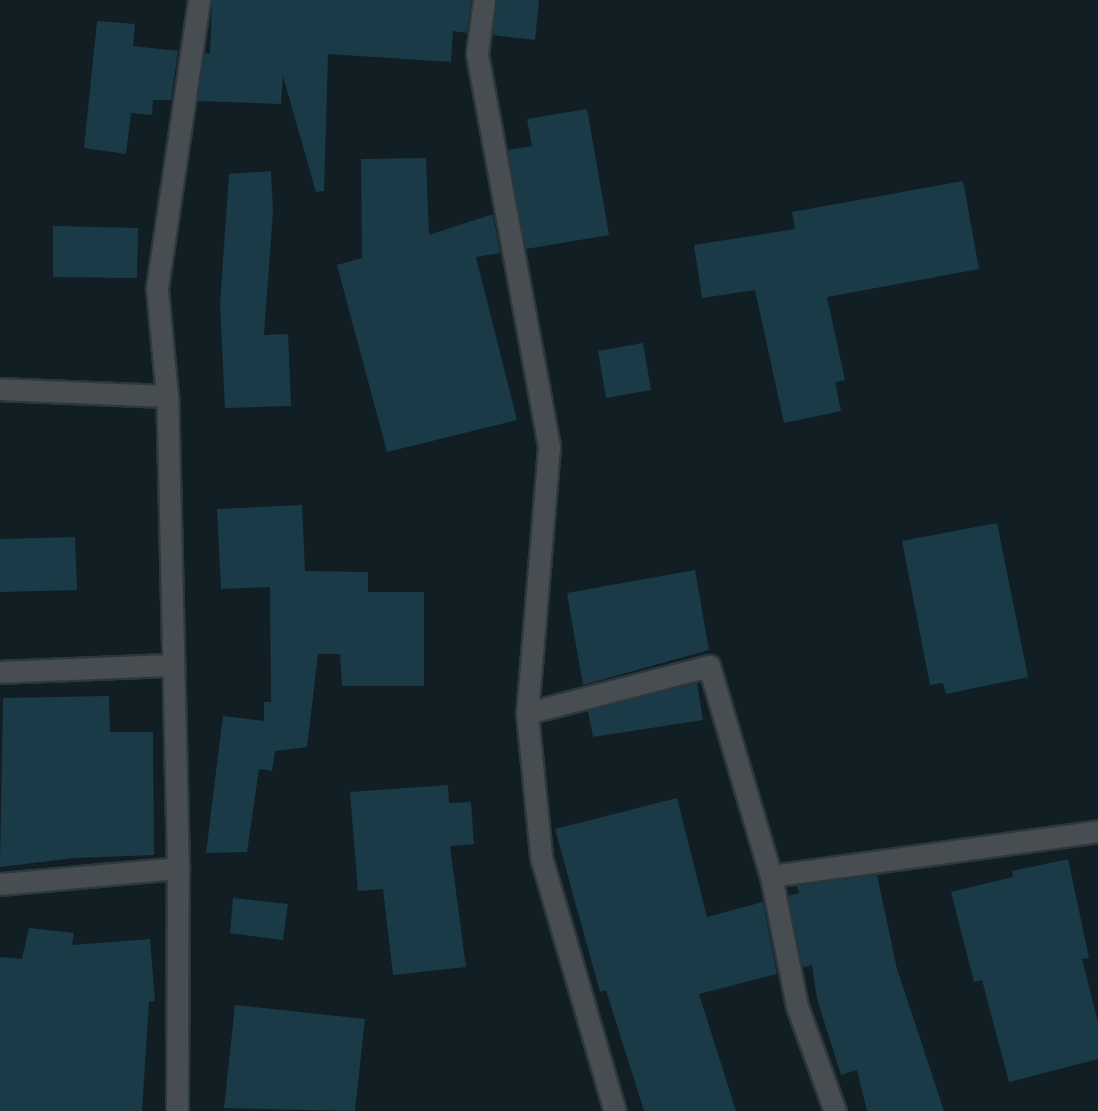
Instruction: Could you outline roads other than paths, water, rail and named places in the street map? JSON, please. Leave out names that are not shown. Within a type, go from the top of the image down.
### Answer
[{"type":"street","points":[[177,1111],[178,868],[170,665],[167,396],[157,288],[199,0]]},
{"type":"street","points":[[484,0],[477,54],[550,447],[527,713],[541,857],[615,1111]]},
{"type":"street","points":[[0,389],[167,396]]},
{"type":"street","points":[[0,672],[170,665]]},
{"type":"street","points":[[527,713],[709,666],[771,876],[797,1006],[835,1111]]},
{"type":"street","points":[[771,876],[1098,831]]},
{"type":"street","points":[[0,884],[178,868]]}]
